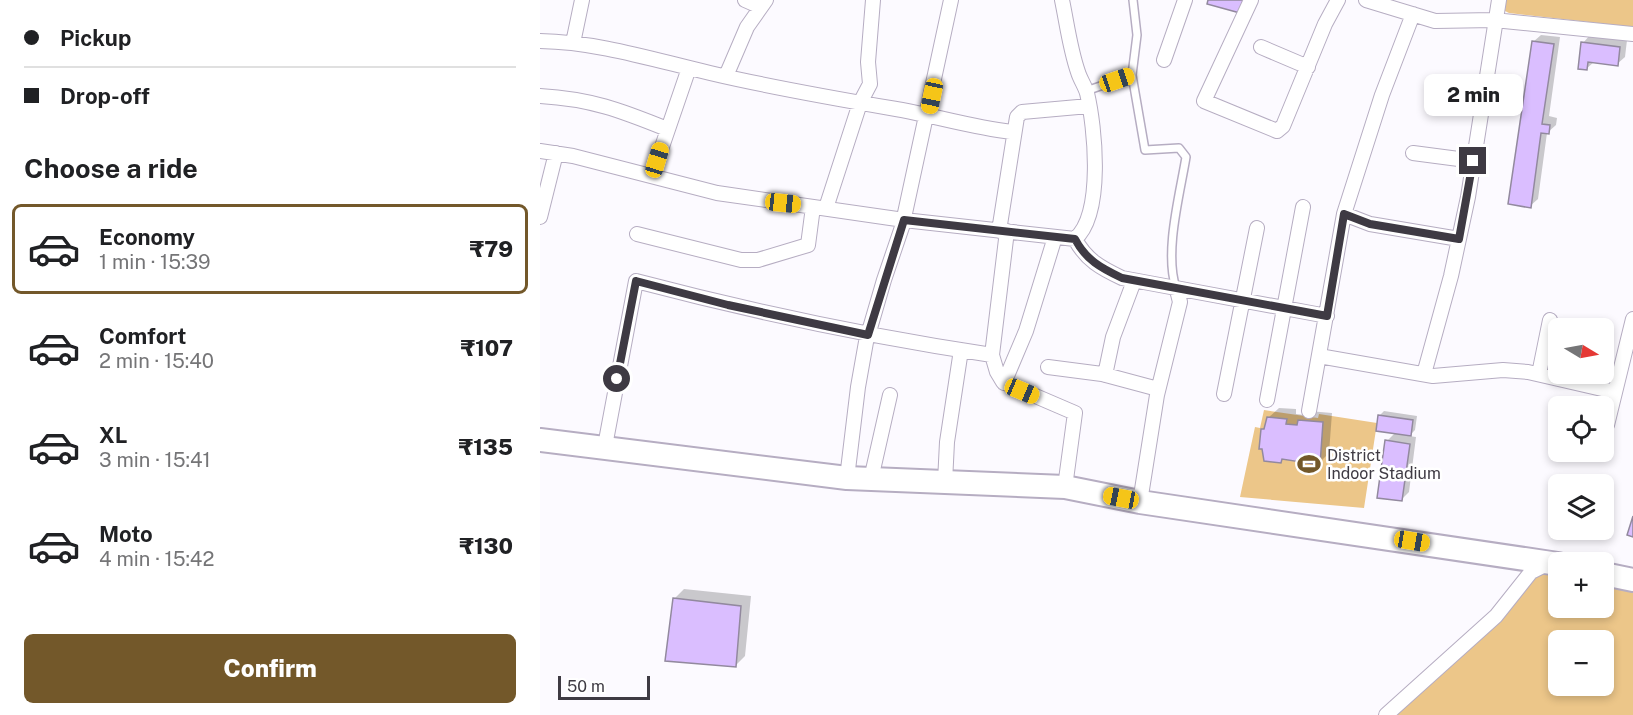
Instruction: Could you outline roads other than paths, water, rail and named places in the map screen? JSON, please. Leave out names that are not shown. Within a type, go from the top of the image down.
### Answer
[{"type":"main road","points":[[540,440],[605,446],[846,478],[1065,487],[1140,502],[1548,562]]},
{"type":"main road","points":[[1614,576],[1633,580]]},
{"type":"street","points":[[573,43],[582,0]]},
{"type":"street","points":[[726,76],[747,27],[763,3],[746,0]]},
{"type":"street","points":[[637,234],[741,260],[758,260],[808,245],[860,103],[870,84],[868,62],[873,0]]},
{"type":"street","points":[[846,478],[858,387],[868,335],[904,220],[951,0]]},
{"type":"street","points":[[540,151],[717,193],[904,220],[1075,239],[1084,232],[1089,215],[1096,165],[1086,91],[1078,73],[1062,0]]},
{"type":"street","points":[[1164,60],[1185,0]]},
{"type":"street","points":[[1251,0],[1204,101],[1277,131],[1283,126],[1338,0]]},
{"type":"street","points":[[1424,374],[1459,239],[1494,20],[1500,0]]},
{"type":"street","points":[[1373,1],[1435,21],[1494,20],[1633,34]]},
{"type":"street","points":[[1309,411],[1344,214],[1378,106],[1413,14]]},
{"type":"street","points":[[540,41],[573,43],[981,128],[1013,132]]},
{"type":"street","points":[[1262,47],[1308,67]]},
{"type":"street","points":[[652,176],[689,68]]},
{"type":"street","points":[[540,96],[570,98],[612,106],[667,129]]},
{"type":"street","points":[[1065,487],[1075,413],[1004,383],[996,372],[992,355],[1013,132],[1017,117],[1022,112],[1089,106]]},
{"type":"street","points":[[540,216],[556,153]]},
{"type":"street","points":[[1413,153],[1473,161]]},
{"type":"street","points":[[1267,400],[1302,207]]},
{"type":"street","points":[[1344,214],[1370,224],[1459,239]]},
{"type":"street","points":[[1224,394],[1257,228]]},
{"type":"street","points":[[1004,383],[1026,332],[1055,237]]},
{"type":"street","points":[[1075,239],[1083,254],[1100,268],[1134,281],[1327,316]]},
{"type":"street","points":[[605,446],[636,281],[728,305],[868,335],[992,355]]},
{"type":"street","points":[[1105,375],[1113,337],[1134,281]]},
{"type":"street","points":[[1140,502],[1158,389],[1180,302],[1177,290]]},
{"type":"street","points":[[1614,396],[1633,319]]},
{"type":"street","points":[[1539,375],[1548,330]]},
{"type":"street","points":[[945,482],[947,442],[961,350]]},
{"type":"street","points":[[1319,356],[1424,374],[1466,374],[1503,370],[1539,375],[1615,392]]},
{"type":"street","points":[[1048,367],[1105,375],[1158,389]]},
{"type":"street","points":[[871,479],[890,395]]},
{"type":"street","points":[[1386,715],[1496,616],[1531,572],[1548,566]]},
{"type":"lane","points":[[1133,0],[1137,35],[1132,75],[1145,150],[1179,148],[1186,157],[1171,274],[1177,290]]},
{"type":"lane","points":[[1086,91],[1132,75]]},
{"type":"place","name":"District Indoor Stadium","points":[[1309,464]]}]
